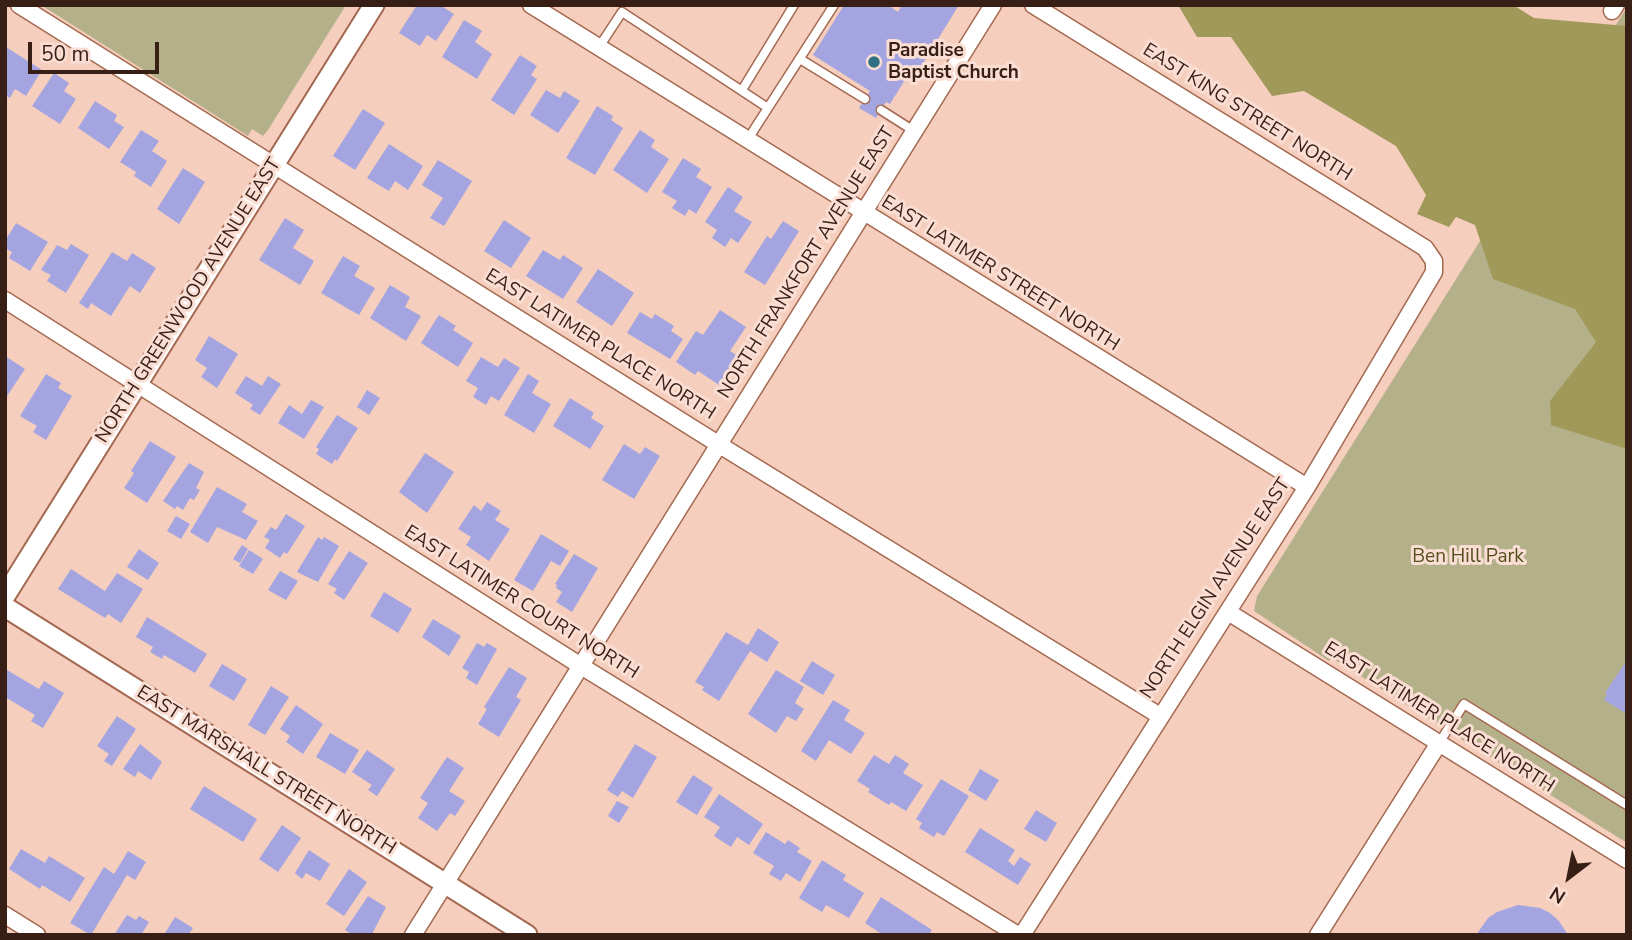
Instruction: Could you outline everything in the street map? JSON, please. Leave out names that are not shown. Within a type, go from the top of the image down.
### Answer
[{"type":"street","name":"EAST LATIMER PLACE NORTH","points":[[19,5],[1160,716]]},
{"type":"street","name":"NORTH GREENWOOD AVENUE EAST","points":[[5,596],[374,5]]},
{"type":"street","name":"EAST LATIMER STREET NORTH","points":[[531,5],[1307,487]]},
{"type":"street","name":"NORTH FRANKFORT AVENUE EAST","points":[[413,935],[993,5]]},
{"type":"street","name":"EAST KING STREET NORTH","points":[[1033,5],[1425,248],[1434,261]]},
{"type":"street","name":"NORTH ELGIN AVENUE EAST","points":[[1020,935],[1307,487],[1429,282],[1434,272],[1434,261]]},
{"type":"street","name":"EAST LATIMER COURT NORTH","points":[[5,300],[580,666],[1020,935]]},
{"type":"street","name":"EAST MARSHALL STREET NORTH","points":[[5,607],[527,935]]},
{"type":"street","name":"EAST LATIMER PLACE NORTH","points":[[1228,612],[1627,860]]},
{"type":"street","points":[[1318,935],[1439,743]]},
{"type":"street","points":[[5,915],[37,935]]},
{"type":"lane","points":[[742,90],[794,5]]},
{"type":"lane","points":[[748,139],[834,5]]},
{"type":"lane","points":[[599,47],[622,12],[768,108]]},
{"type":"lane","points":[[800,59],[865,99]]},
{"type":"lane","points":[[881,110],[914,131]]},
{"type":"lane","points":[[1439,743],[1464,704],[1627,805]]},
{"type":"green space","points":[[41,5],[346,5],[268,130],[263,136],[252,129],[248,136]]},
{"type":"green space","name":"Ben Hill Park","points":[[1627,7],[1627,843],[1332,658],[1329,661],[1254,611],[1257,596]]},
{"type":"shaded area","points":[[1178,5],[1513,5],[1534,18],[1627,26],[1627,449],[1551,425],[1550,401],[1596,342],[1575,309],[1493,279],[1475,225],[1456,217],[1449,227],[1417,214],[1426,195],[1396,146],[1304,91],[1272,96],[1231,37],[1197,37]]},
{"type":"building","points":[[417,5],[440,5],[454,14],[436,41],[427,35],[420,46],[399,33]]},
{"type":"building","name":"Paradise Baptist Church","points":[[844,5],[888,5],[898,12],[902,5],[959,5],[917,73],[911,70],[890,104],[886,102],[876,118],[859,108],[870,91],[813,55]]},
{"type":"building","points":[[464,20],[482,31],[475,42],[492,54],[477,79],[442,57]]},
{"type":"building","points":[[6,47],[42,70],[26,96],[15,89],[10,98],[5,95]]},
{"type":"building","points":[[520,55],[537,66],[531,75],[537,79],[514,115],[491,100]]},
{"type":"building","points":[[54,73],[69,83],[64,91],[76,99],[60,124],[32,106]]},
{"type":"building","points":[[546,90],[560,98],[564,91],[580,101],[558,133],[530,115]]},
{"type":"building","points":[[95,101],[117,115],[114,121],[124,127],[109,149],[78,128]]},
{"type":"building","points":[[597,106],[613,116],[611,120],[623,128],[595,175],[566,158]]},
{"type":"building","points":[[363,109],[385,123],[355,170],[333,156]]},
{"type":"building","points":[[141,130],[159,141],[152,151],[167,161],[151,187],[134,176],[136,172],[120,162]]},
{"type":"building","points":[[640,130],[655,140],[651,147],[669,159],[647,193],[613,170]]},
{"type":"building","points":[[389,144],[423,166],[408,190],[395,181],[389,191],[367,178]]},
{"type":"building","points":[[683,158],[701,169],[696,177],[712,187],[696,214],[689,209],[685,216],[672,208],[677,201],[662,192]]},
{"type":"building","points":[[438,160],[472,181],[444,226],[430,218],[443,198],[422,185]]},
{"type":"building","points":[[183,168],[205,182],[179,224],[157,209]]},
{"type":"building","points":[[728,187],[743,197],[734,211],[752,222],[738,243],[731,238],[725,247],[712,238],[717,230],[705,222]]},
{"type":"building","points":[[285,218],[304,230],[293,248],[314,261],[300,285],[259,260]]},
{"type":"building","points":[[504,220],[531,238],[511,268],[484,251]]},
{"type":"building","points":[[783,221],[799,231],[765,285],[744,272],[767,236],[771,239]]},
{"type":"building","points":[[16,223],[48,242],[30,271],[9,258],[12,252],[5,248],[5,241]]},
{"type":"building","points":[[71,244],[89,255],[66,293],[47,281],[51,275],[41,270],[57,245],[67,250]]},
{"type":"building","points":[[543,250],[560,260],[563,255],[583,268],[563,299],[526,276]]},
{"type":"building","points":[[112,252],[127,261],[132,253],[156,268],[140,293],[130,286],[111,316],[91,303],[88,309],[79,303]]},
{"type":"building","points":[[343,256],[360,266],[354,276],[375,288],[359,315],[321,293]]},
{"type":"building","points":[[598,269],[634,293],[612,326],[576,302]]},
{"type":"building","points":[[390,285],[410,297],[405,307],[421,316],[406,341],[370,318]]},
{"type":"building","points":[[720,310],[746,327],[730,351],[741,358],[722,387],[698,371],[695,375],[676,362],[696,331],[703,335]]},
{"type":"building","points":[[640,312],[652,319],[655,314],[674,326],[671,331],[683,339],[670,359],[627,333]]},
{"type":"building","points":[[439,315],[456,326],[453,330],[473,343],[458,367],[421,343]]},
{"type":"building","points":[[209,336],[238,354],[217,388],[201,377],[207,368],[195,360]]},
{"type":"building","points":[[5,356],[25,369],[5,399]]},
{"type":"building","points":[[481,357],[498,367],[504,358],[520,368],[499,401],[491,396],[486,405],[473,397],[478,388],[466,381]]},
{"type":"building","points":[[46,374],[61,383],[58,388],[72,396],[46,440],[33,432],[37,426],[20,416]]},
{"type":"building","points":[[528,374],[539,381],[532,393],[551,404],[534,433],[504,415]]},
{"type":"building","points":[[246,376],[262,386],[268,376],[281,384],[260,415],[250,409],[253,405],[235,393]]},
{"type":"building","points":[[367,390],[380,398],[369,415],[357,407]]},
{"type":"building","points":[[570,398],[594,413],[591,418],[604,426],[590,449],[553,426]]},
{"type":"building","points":[[311,400],[324,407],[304,439],[278,423],[289,405],[302,414]]},
{"type":"building","points":[[337,415],[358,428],[337,461],[335,459],[332,464],[316,454],[319,449],[316,447]]},
{"type":"building","points":[[150,441],[176,457],[147,503],[124,488],[134,473],[131,471]]},
{"type":"building","points":[[624,444],[640,454],[645,447],[660,456],[634,499],[602,480]]},
{"type":"building","points":[[425,453],[454,472],[427,513],[399,492]]},
{"type":"building","points":[[189,463],[204,472],[196,488],[200,490],[194,500],[190,498],[183,510],[177,506],[175,509],[163,501]]},
{"type":"building","points":[[217,487],[247,504],[242,512],[258,521],[246,540],[217,527],[208,543],[190,532]]},
{"type":"building","points":[[487,502],[501,511],[495,520],[510,529],[489,561],[466,545],[471,537],[458,529],[474,505],[481,511]]},
{"type":"building","points":[[286,514],[305,526],[287,554],[284,552],[280,558],[265,548],[270,540],[264,537],[271,527],[276,530]]},
{"type":"building","points":[[176,516],[190,524],[181,539],[167,531]]},
{"type":"building","points":[[541,534],[569,551],[560,566],[551,561],[533,591],[514,580]]},
{"type":"building","points":[[318,537],[322,540],[324,537],[339,546],[318,582],[297,572]]},
{"type":"building","points":[[242,545],[248,549],[240,563],[233,559]]},
{"type":"building","points":[[139,549],[159,563],[148,580],[127,567]]},
{"type":"building","points":[[249,550],[263,559],[253,574],[239,566]]},
{"type":"building","points":[[349,551],[368,563],[344,600],[334,593],[337,589],[328,584]]},
{"type":"building","points":[[574,554],[598,568],[572,612],[556,602],[562,592],[555,584]]},
{"type":"building","points":[[71,569],[105,591],[117,573],[143,589],[121,623],[108,614],[105,618],[58,589]]},
{"type":"building","points":[[280,571],[298,581],[286,600],[268,590]]},
{"type":"building","points":[[384,592],[412,609],[398,633],[370,616]]},
{"type":"building","points":[[147,617],[207,654],[195,673],[164,655],[162,659],[150,652],[153,647],[136,637]]},
{"type":"building","points":[[433,619],[461,636],[449,656],[422,637]]},
{"type":"building","points":[[758,628],[779,642],[767,662],[750,651],[719,701],[702,690],[704,687],[695,682],[726,632],[748,645]]},
{"type":"building","points":[[477,643],[484,647],[487,643],[497,649],[477,685],[466,678],[469,672],[462,668]]},
{"type":"building","points":[[1627,660],[1627,714],[1604,700],[1607,695],[1605,693]]},
{"type":"building","points":[[812,661],[835,675],[823,695],[800,681]]},
{"type":"building","points":[[222,664],[247,679],[234,701],[209,686]]},
{"type":"building","points":[[509,667],[527,678],[516,697],[521,700],[499,737],[478,724],[487,709],[484,707]]},
{"type":"building","points":[[7,670],[39,689],[44,681],[64,693],[43,728],[31,721],[35,715],[5,697]]},
{"type":"building","points":[[776,670],[804,687],[795,703],[804,709],[796,721],[787,716],[776,733],[748,714]]},
{"type":"building","points":[[271,686],[289,697],[265,735],[248,725]]},
{"type":"building","points":[[833,700],[850,710],[844,720],[865,733],[851,754],[829,740],[816,761],[801,751]]},
{"type":"building","points":[[296,705],[323,724],[303,754],[286,742],[290,736],[280,729]]},
{"type":"building","points":[[117,716],[136,729],[112,766],[104,761],[109,754],[97,746]]},
{"type":"building","points":[[330,733],[359,750],[345,774],[316,757]]},
{"type":"building","points":[[140,744],[162,762],[151,780],[138,771],[135,777],[123,769]]},
{"type":"building","points":[[635,744],[657,757],[633,798],[622,791],[618,797],[607,790]]},
{"type":"building","points":[[367,750],[395,769],[377,796],[368,790],[372,785],[352,772]]},
{"type":"building","points":[[874,755],[889,764],[895,755],[909,764],[903,773],[923,785],[906,811],[891,802],[889,805],[868,792],[870,789],[857,781]]},
{"type":"building","points":[[447,757],[464,768],[449,791],[465,801],[455,816],[450,813],[437,831],[418,818],[428,803],[420,798]]},
{"type":"building","points":[[980,769],[999,780],[986,801],[968,790]]},
{"type":"building","points":[[693,775],[713,788],[697,815],[676,802]]},
{"type":"building","points":[[941,779],[969,796],[944,836],[937,832],[934,837],[919,828],[922,823],[916,819]]},
{"type":"building","points":[[204,786],[257,819],[243,842],[190,809]]},
{"type":"building","points":[[719,794],[763,824],[749,845],[737,837],[731,847],[714,836],[720,827],[704,817]]},
{"type":"building","points":[[617,801],[629,807],[619,823],[608,816]]},
{"type":"building","points":[[1036,810],[1057,823],[1046,842],[1024,829]]},
{"type":"building","points":[[282,825],[301,838],[278,872],[259,859]]},
{"type":"building","points":[[980,828],[1015,850],[1008,861],[1014,866],[1020,857],[1031,864],[1018,885],[965,852]]},
{"type":"building","points":[[766,832],[785,844],[788,840],[800,848],[797,852],[812,861],[800,882],[786,873],[781,881],[769,874],[774,866],[753,853]]},
{"type":"building","points":[[21,849],[45,863],[49,856],[85,878],[70,902],[42,885],[40,889],[9,869]]},
{"type":"building","points":[[309,850],[330,864],[320,881],[306,873],[302,879],[295,873]]},
{"type":"building","points":[[128,851],[146,862],[135,880],[127,875],[91,935],[70,923],[104,867],[114,874]]},
{"type":"building","points":[[822,860],[846,875],[843,880],[864,893],[849,918],[826,905],[822,912],[799,898]]},
{"type":"building","points":[[349,869],[367,882],[344,916],[326,904]]},
{"type":"building","points":[[368,896],[386,907],[372,934],[352,935],[345,930]]},
{"type":"building","points":[[881,897],[932,930],[929,935],[883,935],[865,923]]},
{"type":"building","points":[[1518,905],[1540,908],[1550,913],[1568,935],[1476,935],[1488,918]]},
{"type":"building","points":[[127,915],[136,920],[139,916],[149,922],[141,935],[114,935]]},
{"type":"building","points":[[175,917],[193,928],[188,935],[164,935]]},
{"type":"place","name":"Paradise Baptist Church","points":[[874,62]]}]
